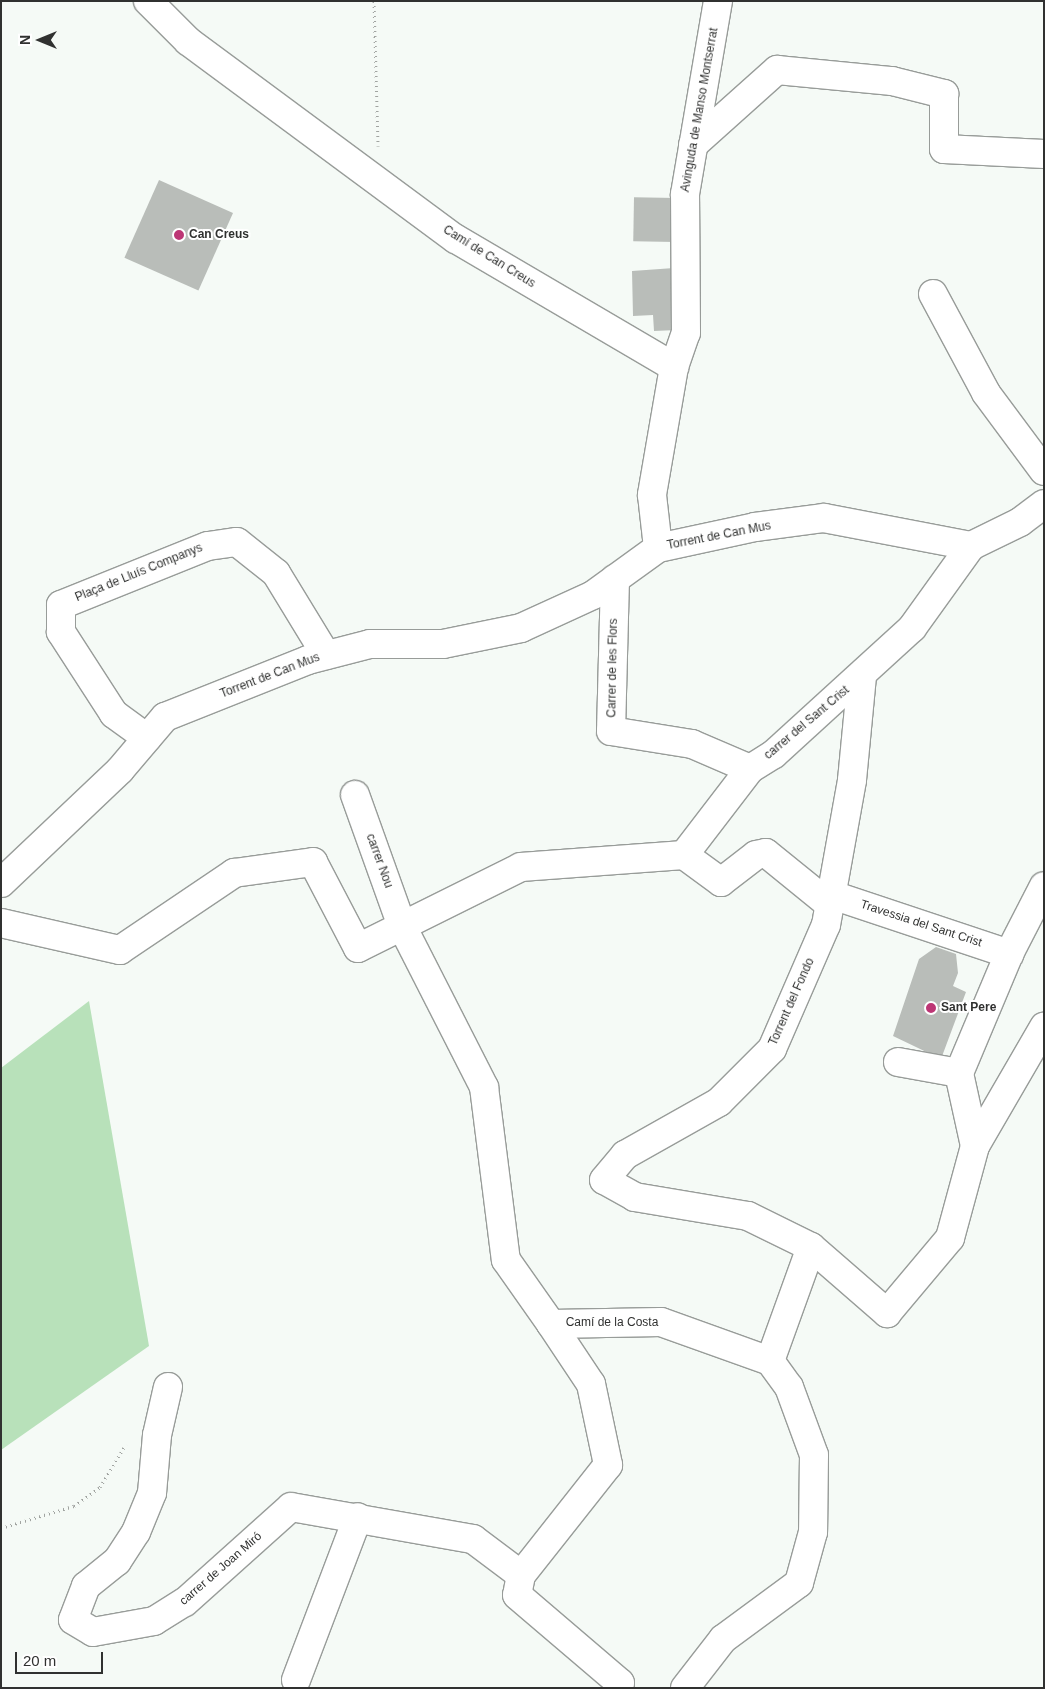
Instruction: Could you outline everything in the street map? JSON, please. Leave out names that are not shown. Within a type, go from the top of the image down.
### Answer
[{"type":"street","name":"Camí de Can Creus","points":[[148,1],[188,41],[456,239],[674,367]]},
{"type":"street","name":"Avinguda de Manso Montserrat","points":[[674,367],[686,333],[685,194],[718,1]]},
{"type":"street","points":[[693,145],[778,70],[892,81],[944,94],[944,149],[1044,154]]},
{"type":"street","points":[[933,294],[986,393],[1044,471]]},
{"type":"street","points":[[658,548],[652,495],[674,367]]},
{"type":"street","name":"carrer del Sant Crist","points":[[684,855],[750,769],[774,754],[862,678],[912,628],[971,546],[1020,522],[1044,504]]},
{"type":"street","name":"Torrent de Can Mus","points":[[1,882],[147,738],[165,717],[326,655],[370,644],[443,644],[521,628],[593,595],[658,548],[824,518],[971,546]]},
{"type":"street","name":"Plaça de Lluís Companys","points":[[147,738],[114,714],[61,632],[61,605],[208,546],[237,542],[276,573],[326,655]]},
{"type":"street","name":"Carrer de les Flors","points":[[615,579],[611,731],[692,744],[750,769]]},
{"type":"street","name":"Torrent del Fondo","points":[[862,678],[852,780],[826,925],[772,1049],[719,1102],[625,1155],[604,1180],[635,1196],[748,1216],[811,1248],[887,1313],[950,1238],[975,1146]]},
{"type":"street","name":"carrer Nou","points":[[355,795],[402,926]]},
{"type":"street","name":"Travessia del Sant Crist","points":[[684,855],[721,882],[756,856],[766,853],[831,900],[1009,954]]},
{"type":"street","points":[[1,923],[120,950],[234,873],[312,862],[358,948],[521,867],[684,855]]},
{"type":"street","points":[[975,1146],[959,1074],[1009,954],[1044,886]]},
{"type":"street","name":"Camí de la Costa","points":[[402,926],[484,1087],[506,1260],[551,1324],[661,1322],[770,1361]]},
{"type":"street","points":[[975,1146],[1044,1027]]},
{"type":"street","points":[[898,1062],[959,1074]]},
{"type":"street","points":[[686,1688],[723,1639],[799,1583],[812,1532],[814,1455],[789,1387],[770,1361],[811,1248]]},
{"type":"street","points":[[551,1324],[591,1384],[608,1465],[521,1575],[517,1595],[620,1683],[619,1688]]},
{"type":"street","name":"carrer de Joan Miró","points":[[168,1387],[157,1435],[152,1493],[136,1532],[117,1561],[86,1586],[73,1620],[93,1632],[154,1622],[185,1602],[291,1507],[358,1517],[473,1539],[521,1575]]},
{"type":"street","points":[[296,1680],[358,1517]]},
{"type":"path","points":[[374,1],[379,182]]},
{"type":"path","points":[[1,1528],[74,1506],[100,1487],[131,1438]]},
{"type":"green space","points":[[89,1001],[149,1346],[1,1450],[1,1068]]},
{"type":"building","name":"Can Creus","points":[[159,180],[233,213],[198,291],[124,258]]},
{"type":"building","points":[[634,197],[676,198],[675,242],[633,241]]},
{"type":"building","points":[[674,268],[677,330],[654,331],[653,315],[633,316],[632,271]]},
{"type":"building","name":"Sant Pere","points":[[936,947],[956,954],[958,973],[953,986],[966,992],[941,1059],[893,1036],[919,959]]},
{"type":"place","name":"Can Creus","points":[[179,235]]},
{"type":"place","name":"Sant Pere","points":[[931,1008]]}]
